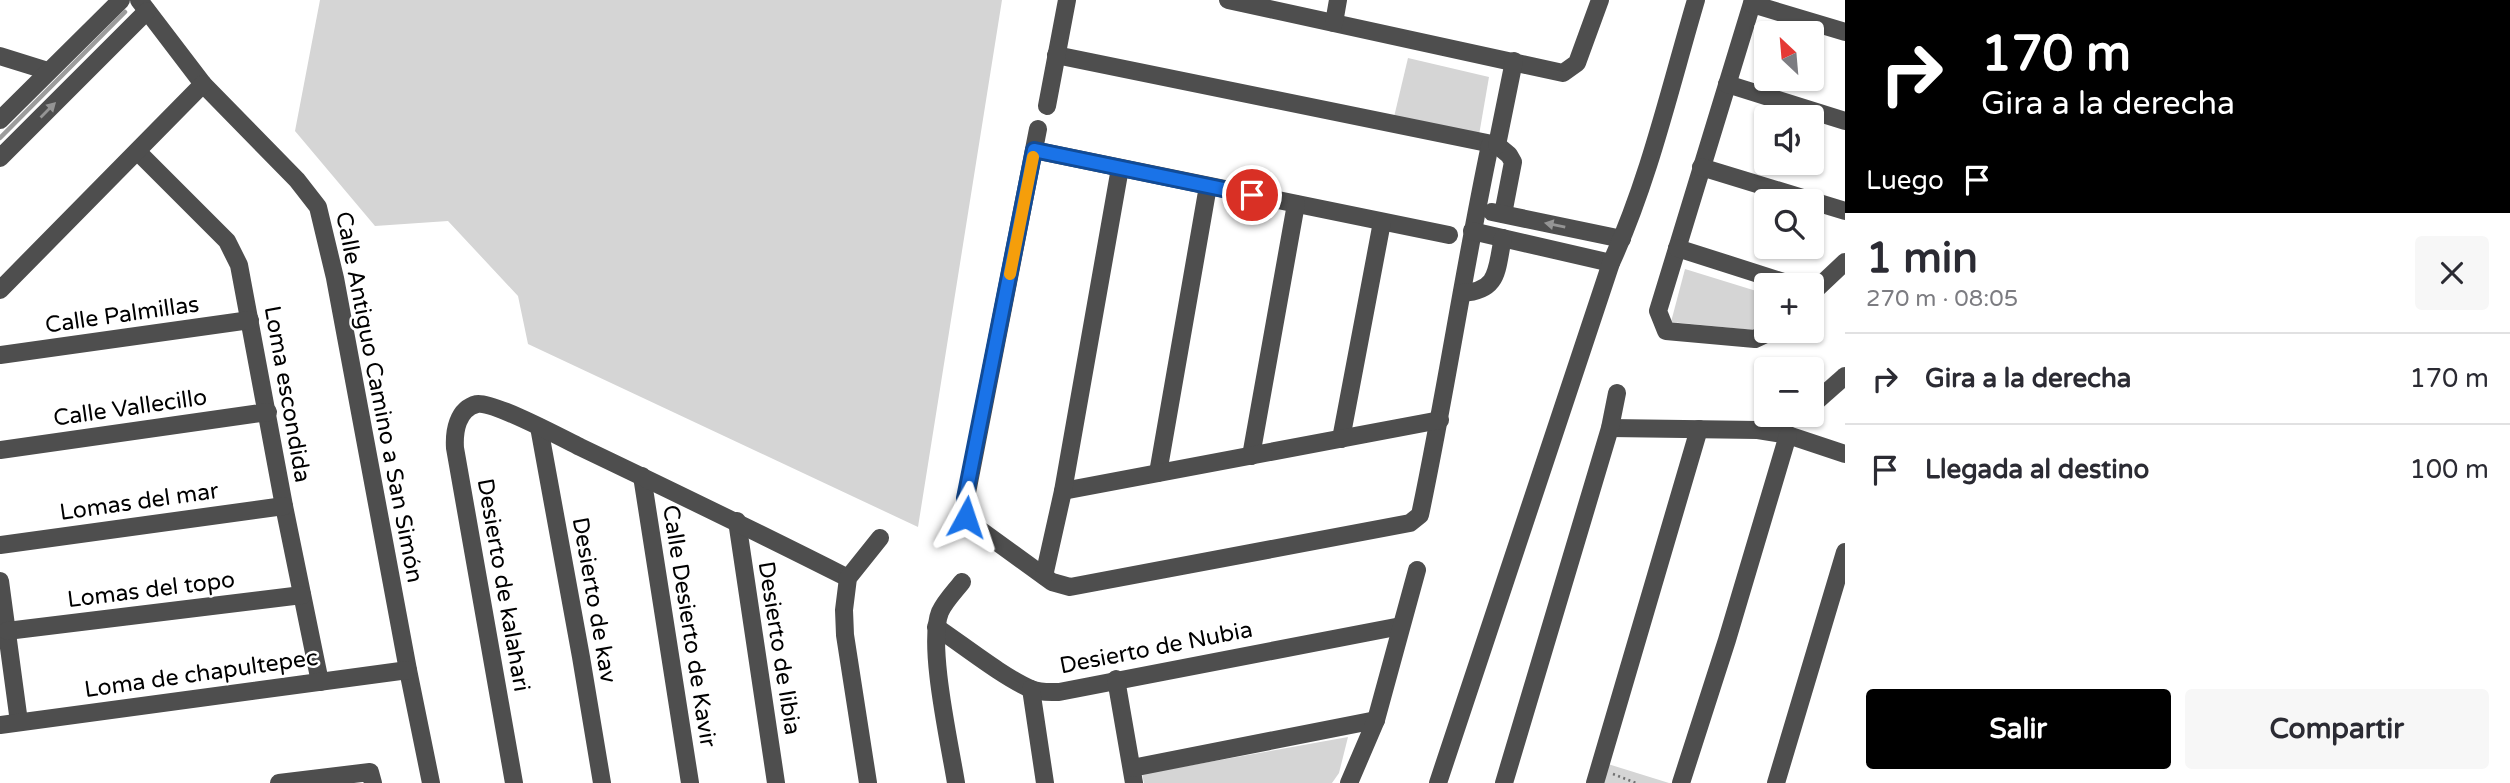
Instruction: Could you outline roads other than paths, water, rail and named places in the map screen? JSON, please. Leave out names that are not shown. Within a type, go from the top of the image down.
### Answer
[{"type":"street","points":[[0,120],[121,0]]},
{"type":"street","points":[[1047,106],[1067,0]]},
{"type":"street","points":[[1228,0],[1514,61],[1563,74],[1577,63],[1600,0]]},
{"type":"street","points":[[1334,23],[1338,0]]},
{"type":"street","points":[[1438,783],[1611,263],[1622,239],[1648,161],[1696,0]]},
{"type":"street","points":[[1754,339],[1666,331],[1658,311],[1753,2],[1845,32]]},
{"type":"street","points":[[0,158],[143,6]]},
{"type":"street","name":"Calle Antiguo Camino a San Simón","points":[[143,6],[203,84],[297,180],[318,207],[335,278],[431,783]]},
{"type":"street","points":[[0,55],[48,71]]},
{"type":"street","points":[[1056,55],[1493,145],[1509,155],[1513,162],[1503,214]]},
{"type":"street","points":[[1038,129],[964,508],[966,517],[972,524],[1044,576],[1059,585],[1070,587],[1410,523],[1420,515],[1440,420],[1472,231],[1514,61]]},
{"type":"street","points":[[0,290],[203,84]]},
{"type":"street","points":[[1727,84],[1845,121]]},
{"type":"street","points":[[1034,150],[1449,235]]},
{"type":"street","name":"Loma escondida","points":[[138,152],[193,205],[234,251],[239,265],[320,682]]},
{"type":"street","points":[[1701,167],[1845,211]]},
{"type":"street","points":[[1044,576],[1063,491],[1120,168]]},
{"type":"street","points":[[1158,473],[1208,186]]},
{"type":"street","points":[[1251,456],[1296,204]]},
{"type":"street","points":[[1477,209],[1622,239]]},
{"type":"street","points":[[1341,439],[1382,222]]},
{"type":"street","points":[[1472,231],[1611,263]]},
{"type":"street","points":[[1462,293],[1488,288],[1503,238]]},
{"type":"street","points":[[1677,248],[1755,273]]},
{"type":"street","points":[[1824,282],[1845,262]]},
{"type":"street","name":"Calle Palmillas","points":[[0,355],[250,320]]},
{"type":"street","points":[[1824,395],[1845,376]]},
{"type":"street","points":[[1504,783],[1610,428],[1617,393]]},
{"type":"street","name":"Desierto de kalahari","points":[[514,783],[455,448],[457,424],[468,409],[477,404],[487,405],[539,427]]},
{"type":"street","name":"Calle Vallecillo","points":[[0,450],[268,412]]},
{"type":"street","points":[[1063,491],[1440,420]]},
{"type":"street","points":[[539,427],[737,521],[848,578]]},
{"type":"street","name":"Desierto de kav","points":[[539,427],[582,657],[602,783]]},
{"type":"street","points":[[1610,428],[1729,428],[1788,435],[1845,454]]},
{"type":"street","points":[[1601,777],[1699,429]]},
{"type":"street","points":[[1681,783],[1788,435]]},
{"type":"street","name":"Calle Desierto de Kavir","points":[[642,476],[690,783]]},
{"type":"street","name":"Lomas del mar","points":[[0,545],[284,506]]},
{"type":"street","name":"Desierto de libia","points":[[737,521],[776,783]]},
{"type":"street","points":[[869,783],[845,635],[844,610],[848,578],[880,538]]},
{"type":"street","points":[[1776,783],[1845,552]]},
{"type":"street","points":[[1349,783],[1376,720],[1417,570]]},
{"type":"street","points":[[0,581],[19,722]]},
{"type":"street","points":[[956,783],[936,652],[936,627],[941,612],[962,582]]},
{"type":"street","name":"Lomas del topo","points":[[7,631],[302,595]]},
{"type":"street","name":"Desierto de Nubia","points":[[936,627],[1031,689],[1059,692],[1401,626]]},
{"type":"street","name":"Loma de chapultepec","points":[[0,725],[408,670]]},
{"type":"street","points":[[1116,679],[1133,776],[1376,720]]},
{"type":"street","points":[[1031,689],[1045,783]]},
{"type":"street","points":[[279,783],[370,772],[373,783]]},
{"type":"waterway","points":[[0,138],[125,12]]}]
